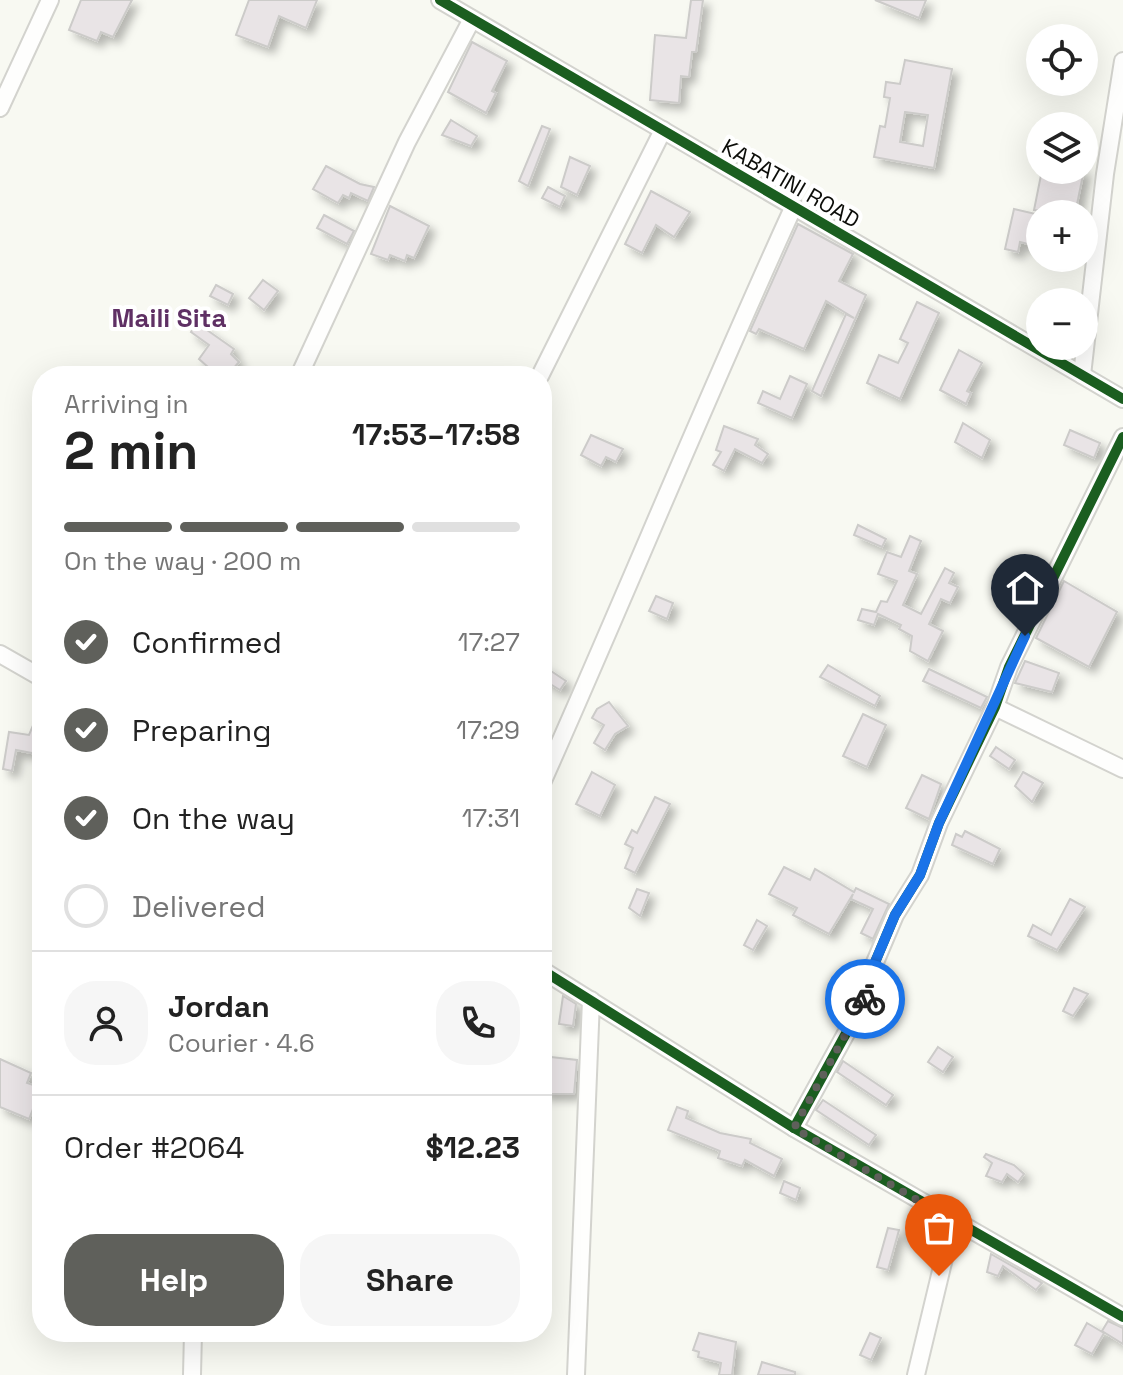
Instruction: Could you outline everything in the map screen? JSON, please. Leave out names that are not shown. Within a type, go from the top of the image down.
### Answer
[{"type":"street","points":[[0,108],[50,0]]},
{"type":"street","name":"KABATINI ROAD","points":[[440,0],[1123,399]]},
{"type":"street","points":[[304,366],[407,142],[472,19]]},
{"type":"street","points":[[1082,375],[1102,203],[1123,61]]},
{"type":"street","points":[[545,366],[663,130]]},
{"type":"street","points":[[552,761],[619,611],[713,382],[793,208]]},
{"type":"street","points":[[794,1128],[866,997],[873,967],[895,915],[920,875],[939,823],[995,707],[1009,667],[1123,437]]},
{"type":"street","points":[[0,654],[32,672]]},
{"type":"street","points":[[995,707],[1123,769]]},
{"type":"street","points":[[552,976],[794,1128],[1123,1317]]},
{"type":"street","points":[[576,1375],[591,1000]]},
{"type":"street","points":[[916,1375],[953,1221]]},
{"type":"street","points":[[192,1375],[193,1342]]},
{"type":"building","points":[[81,0],[132,0],[113,37],[101,32],[97,41],[69,30]]},
{"type":"building","points":[[249,0],[317,0],[306,28],[279,16],[268,47],[236,35]]},
{"type":"building","points":[[691,0],[703,0],[696,52],[692,52],[689,77],[681,76],[679,103],[650,100],[655,35],[686,38]]},
{"type":"building","points":[[875,0],[926,0],[919,18]]},
{"type":"building","points":[[472,42],[507,61],[492,91],[496,93],[486,113],[448,92]]},
{"type":"building","points":[[905,60],[952,69],[934,168],[874,157],[880,126],[885,127],[890,98],[884,97],[886,82],[900,84]],"holes":[[[905,112],[928,115],[923,146],[900,142]]]},
{"type":"building","points":[[451,120],[477,136],[471,146],[442,135]]},
{"type":"building","points":[[542,126],[550,129],[528,186],[519,181]]},
{"type":"building","points":[[570,157],[590,166],[577,195],[561,187]]},
{"type":"building","points":[[326,166],[360,184],[374,187],[368,201],[351,193],[349,198],[343,195],[338,203],[313,189]]},
{"type":"building","points":[[1039,184],[1081,184],[1078,200],[1036,200]]},
{"type":"building","points":[[548,187],[565,196],[560,207],[542,198]]},
{"type":"building","points":[[651,191],[690,212],[674,237],[656,225],[642,253],[625,244]]},
{"type":"building","points":[[390,206],[429,226],[414,258],[407,255],[405,261],[390,255],[388,260],[371,254]]},
{"type":"building","points":[[1014,209],[1026,212],[1026,244],[1020,242],[1018,252],[1005,249]]},
{"type":"building","points":[[324,215],[354,231],[347,244],[317,228]]},
{"type":"building","points":[[798,224],[853,254],[839,281],[866,295],[821,396],[812,391],[846,314],[854,318],[826,301],[804,349],[759,329],[756,334],[750,331]]},
{"type":"building","points":[[263,280],[278,291],[264,310],[249,298]]},
{"type":"building","points":[[216,285],[233,294],[228,305],[210,296]]},
{"type":"building","points":[[917,302],[939,313],[900,399],[867,383],[879,355],[898,363],[908,343],[900,339]]},
{"type":"building","points":[[197,323],[234,349],[231,354],[239,362],[236,366],[207,366],[199,359],[209,345],[191,332]]},
{"type":"building","points":[[959,350],[982,363],[967,391],[971,393],[966,404],[940,390]]},
{"type":"building","points":[[790,376],[807,384],[792,418],[758,403],[763,391],[780,399]]},
{"type":"building","points":[[963,423],[990,440],[982,458],[955,442]]},
{"type":"building","points":[[724,426],[758,439],[755,445],[768,454],[762,463],[735,449],[724,471],[713,465],[721,452],[716,450]]},
{"type":"building","points":[[1070,430],[1100,443],[1094,458],[1064,445]]},
{"type":"building","points":[[591,435],[623,449],[616,462],[606,457],[601,466],[581,455]]},
{"type":"building","points":[[858,525],[886,539],[882,547],[854,535]]},
{"type":"building","points":[[910,536],[921,541],[909,571],[917,574],[903,605],[921,614],[945,568],[954,573],[949,583],[958,587],[950,603],[941,599],[929,624],[943,631],[928,661],[910,651],[912,636],[899,629],[901,625],[878,614],[874,625],[858,620],[862,609],[876,612],[881,601],[887,602],[897,581],[878,574],[887,552],[901,557]]},
{"type":"building","points":[[1064,581],[1117,612],[1089,667],[1036,638]]},
{"type":"building","points":[[656,596],[673,603],[667,619],[649,611]]},
{"type":"building","points":[[1025,661],[1059,673],[1052,692],[1015,683]]},
{"type":"building","points":[[828,665],[880,696],[875,706],[820,677]]},
{"type":"building","points":[[929,669],[987,697],[981,708],[923,681]]},
{"type":"building","points":[[552,672],[566,681],[560,690],[552,685]]},
{"type":"building","points":[[609,702],[628,726],[615,734],[605,750],[594,743],[604,725],[592,718],[597,709]]},
{"type":"building","points":[[863,714],[886,725],[867,767],[843,756]]},
{"type":"building","points":[[32,728],[32,753],[16,750],[12,771],[3,769],[9,732],[29,735]]},
{"type":"building","points":[[996,747],[1015,760],[1009,769],[990,756]]},
{"type":"building","points":[[592,772],[615,785],[600,816],[576,804]]},
{"type":"building","points":[[1023,772],[1043,783],[1032,802],[1015,786]]},
{"type":"building","points":[[922,775],[941,784],[929,819],[906,808]]},
{"type":"building","points":[[655,797],[670,804],[635,873],[625,868],[633,848],[625,844],[632,830],[637,833]]},
{"type":"building","points":[[965,831],[1000,849],[993,864],[952,845],[956,834],[962,837]]},
{"type":"building","points":[[784,867],[810,880],[815,869],[854,892],[856,888],[889,904],[873,939],[861,933],[873,909],[851,899],[853,894],[829,934],[793,915],[797,908],[769,894]]},
{"type":"building","points":[[637,889],[649,893],[640,916],[629,908]]},
{"type":"building","points":[[1070,899],[1085,907],[1057,950],[1028,936],[1033,925],[1051,935]]},
{"type":"building","points":[[757,920],[767,926],[753,950],[744,945]]},
{"type":"building","points":[[1074,988],[1088,994],[1073,1016],[1063,1011]]},
{"type":"building","points":[[563,996],[576,1004],[573,1026],[559,1024]]},
{"type":"building","points":[[938,1047],[953,1057],[943,1072],[928,1062]]},
{"type":"building","points":[[552,1057],[577,1060],[574,1094],[552,1094]]},
{"type":"building","points":[[0,1059],[31,1073],[27,1083],[32,1085],[32,1112],[29,1119],[0,1107]]},
{"type":"building","points":[[843,1061],[893,1095],[886,1105],[837,1072]]},
{"type":"building","points":[[823,1100],[876,1135],[869,1145],[816,1110]]},
{"type":"building","points":[[677,1107],[688,1111],[686,1118],[720,1133],[751,1139],[750,1143],[782,1159],[774,1176],[745,1160],[742,1166],[718,1158],[720,1151],[668,1130]]},
{"type":"building","points":[[986,1154],[1014,1165],[1024,1174],[1018,1182],[1007,1174],[1002,1182],[986,1176],[992,1163],[984,1157]]},
{"type":"building","points":[[784,1181],[800,1188],[796,1200],[780,1193]]},
{"type":"building","points":[[888,1228],[899,1230],[888,1270],[877,1267]]},
{"type":"building","points":[[991,1254],[1042,1283],[1036,1290],[1003,1266],[998,1276],[987,1272]]},
{"type":"building","points":[[1108,1321],[1123,1328],[1123,1344],[1102,1331]]},
{"type":"building","points":[[1087,1323],[1104,1333],[1092,1354],[1075,1345]]},
{"type":"building","points":[[699,1333],[736,1342],[732,1375],[719,1375],[721,1363],[698,1357],[699,1352],[693,1350]]},
{"type":"building","points":[[870,1333],[881,1338],[871,1360],[860,1355]]},
{"type":"building","points":[[762,1362],[795,1372],[795,1375],[758,1375]]},
{"type":"cycle path","points":[[440,0],[1123,399]]},
{"type":"cycle path","points":[[794,1128],[866,997],[873,967],[895,915],[920,875],[939,823],[995,707],[1009,667],[1123,437]]},
{"type":"cycle path","points":[[552,976],[794,1128],[1123,1317]]},
{"type":"way so far","points":[[865,999],[794,1128],[953,1221],[939,1276]]},
{"type":"district","name":"Maili Sita","points":[[169,318]]},
{"type":"route","points":[[865,999],[873,967],[895,915],[920,875],[939,823],[995,707],[1009,667],[1025,636]]}]
